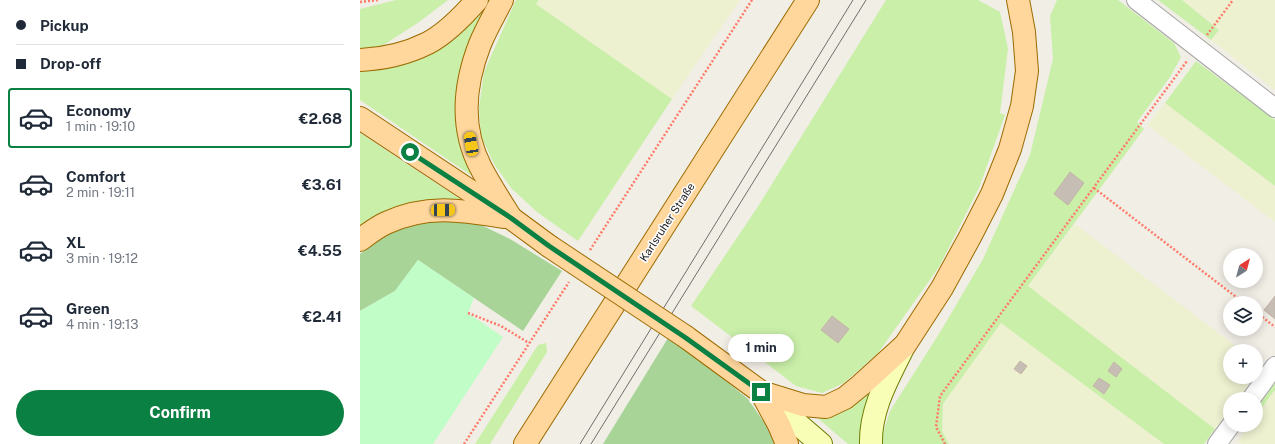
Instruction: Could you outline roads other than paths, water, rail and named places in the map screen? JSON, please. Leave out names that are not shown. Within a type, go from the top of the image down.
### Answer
[{"type":"main road","points":[[360,60],[390,57],[429,43],[464,15],[477,0]]},
{"type":"main road","points":[[502,0],[480,44],[466,98],[466,116],[471,144],[480,167],[511,218]]},
{"type":"main road","name":"Karlsruher Straße","points":[[525,444],[808,0]]},
{"type":"main road","points":[[360,118],[511,218],[549,246],[686,338],[761,392],[803,405],[826,407],[845,398],[862,385],[905,345],[942,288],[992,194],[1010,149],[1022,106],[1027,71],[1024,32],[1018,0]]},
{"type":"main road","points":[[360,240],[385,224],[405,216],[429,210],[456,210],[511,218]]},
{"type":"main road","points":[[761,392],[779,425],[787,444]]},
{"type":"street","points":[[1136,0],[1275,108]]},
{"type":"street","points":[[871,444],[871,432],[878,400],[905,345]]},
{"type":"street","points":[[1255,392],[1275,366]]},
{"type":"street","points":[[761,392],[821,444]]},
{"type":"street","points":[[1217,444],[1226,432]]},
{"type":"tram line","points":[[580,444],[853,0]]},
{"type":"tram line","points":[[591,444],[866,0]]}]
